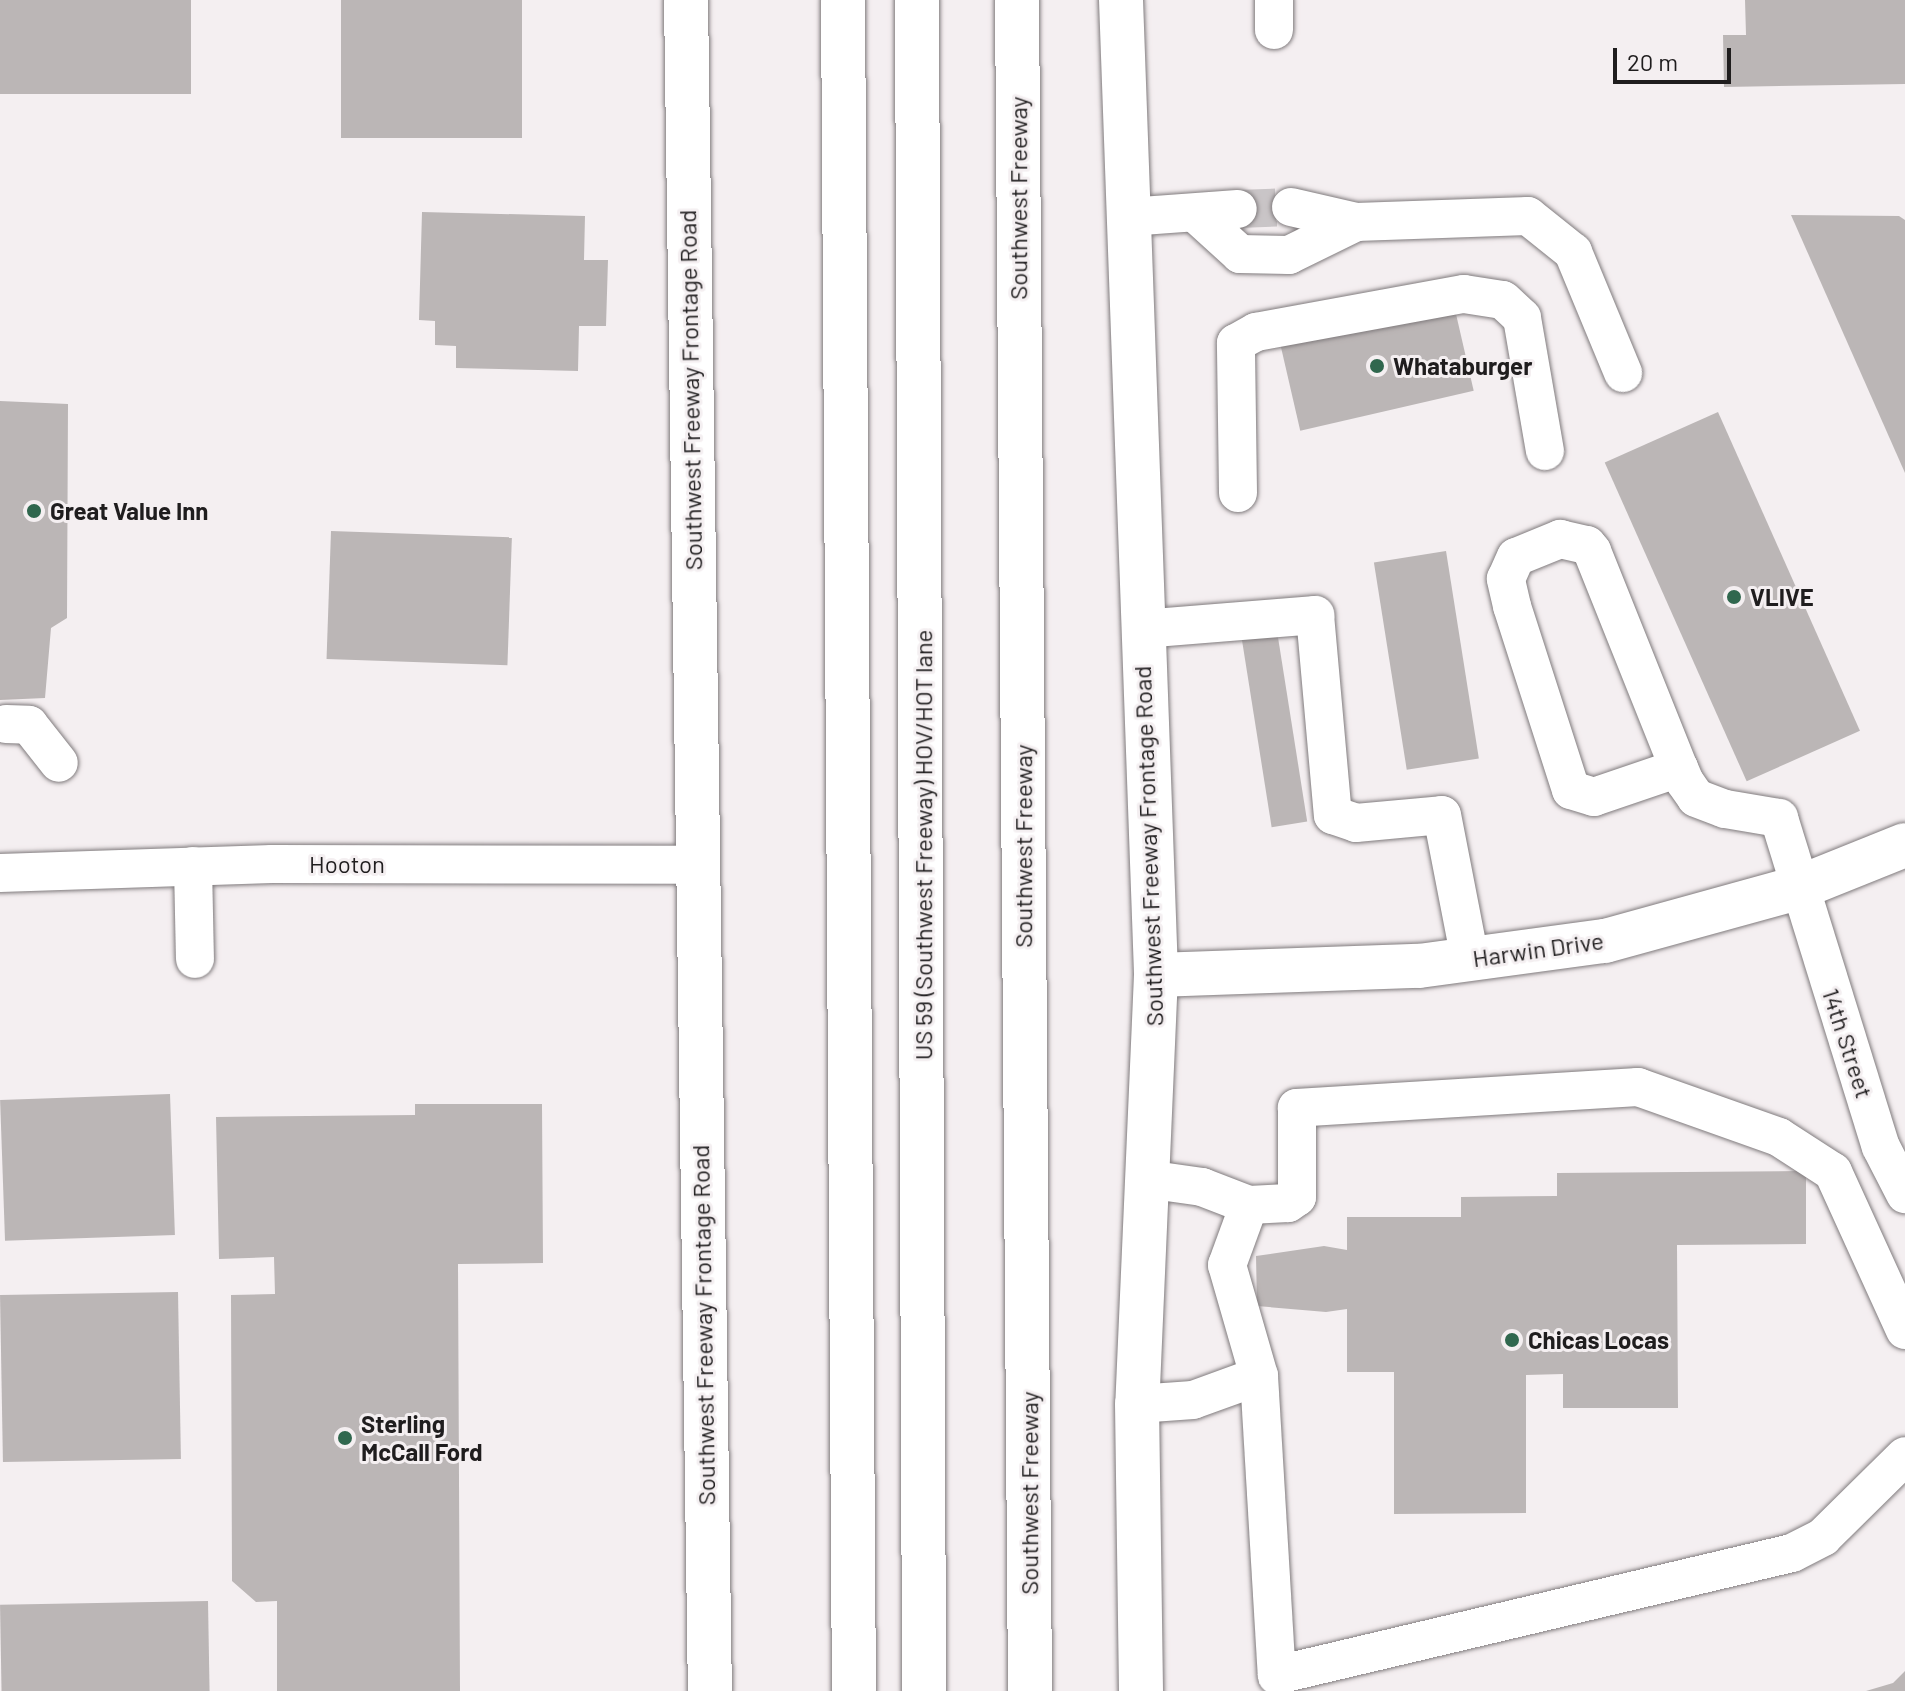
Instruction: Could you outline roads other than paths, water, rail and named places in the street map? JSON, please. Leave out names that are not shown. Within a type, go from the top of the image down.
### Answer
[{"type":"main road","name":"Southwest Freeway Frontage Road","points":[[686,0],[695,865],[710,1691]]},
{"type":"main road","points":[[843,0],[854,1691]]},
{"type":"main road","name":"US 59 (Southwest Freeway) HOV/HOT lane","points":[[917,0],[922,424],[924,1682]]},
{"type":"main road","name":"Southwest Freeway","points":[[1017,0],[1030,1691]]},
{"type":"main road","name":"Southwest Freeway Frontage Road","points":[[1121,0],[1156,975],[1137,1404],[1141,1691]]},
{"type":"main road","name":"Harwin Drive","points":[[1156,975],[1419,966],[1605,941],[1798,888],[1905,845]]},
{"type":"street","points":[[1291,207],[1356,222],[1528,216],[1573,252],[1623,373]]},
{"type":"street","points":[[1128,217],[1238,209]]},
{"type":"street","points":[[1195,213],[1240,254],[1289,255],[1356,222]]},
{"type":"street","points":[[1238,493],[1236,343],[1256,332],[1464,294],[1503,300],[1522,318],[1545,451]]},
{"type":"street","points":[[1560,539],[1579,542],[1592,551],[1679,768],[1594,797],[1571,790],[1512,606],[1506,579],[1516,557],[1560,539]]},
{"type":"street","points":[[1142,629],[1315,615],[1333,815],[1356,823],[1442,815],[1470,959]]},
{"type":"street","points":[[6,724],[29,725],[59,763]]},
{"type":"street","name":"14th Street","points":[[1679,768],[1696,798],[1725,809],[1779,818],[1798,888],[1881,1147],[1905,1194]]},
{"type":"street","name":"Hooton","points":[[0,873],[193,866],[695,865]]},
{"type":"street","points":[[193,866],[195,959]]},
{"type":"street","points":[[1146,1179],[1202,1187],[1249,1205],[1288,1203],[1297,1197],[1297,1108],[1638,1087],[1779,1137],[1833,1172],[1905,1330]]},
{"type":"street","points":[[1249,1205],[1227,1265],[1259,1376],[1277,1675],[1792,1553],[1823,1537],[1905,1456]]},
{"type":"street","points":[[1137,1404],[1193,1400],[1259,1376]]},
{"type":"tunnel","points":[[1238,209],[1291,207]]},
{"type":"place","name":"Whataburger","points":[[1377,366]]},
{"type":"place","name":"Great Value Inn","points":[[34,511]]},
{"type":"place","name":"VLIVE","points":[[1734,597]]},
{"type":"place","name":"Chicas Locas","points":[[1512,1340]]},
{"type":"place","name":"Sterling McCall Ford","points":[[345,1438]]}]
